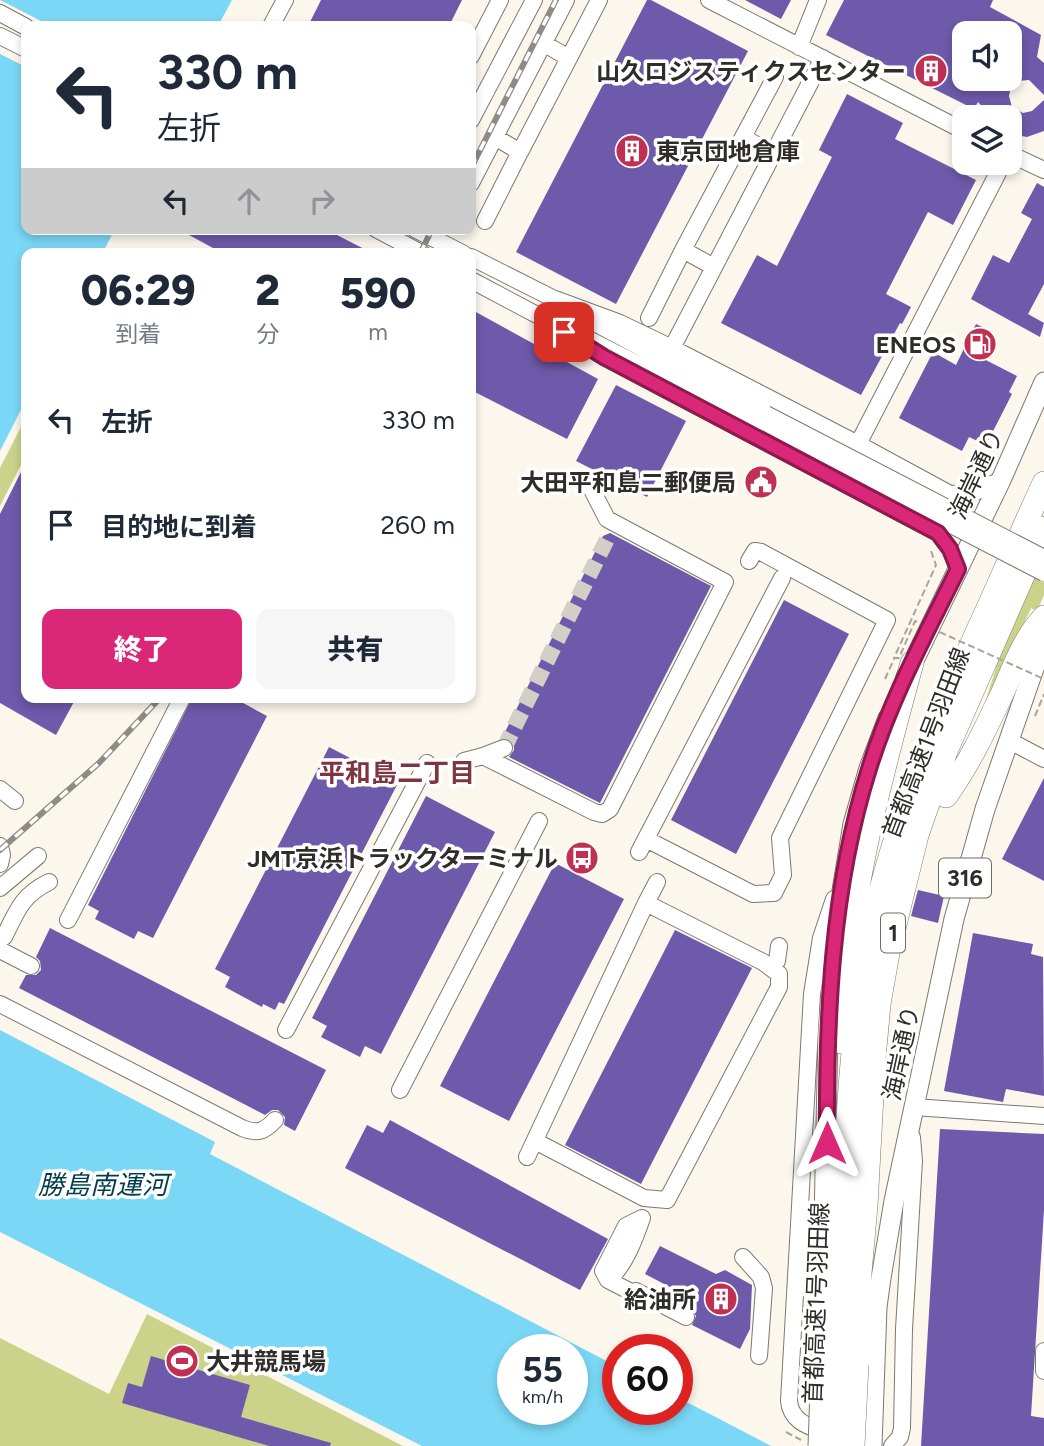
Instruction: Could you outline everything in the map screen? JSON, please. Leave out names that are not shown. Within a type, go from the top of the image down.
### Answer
[{"type":"highway","name":"首都高速1号羽田線","points":[[855,1446],[849,1364],[848,1135],[852,1065],[867,953],[898,829],[928,745],[1044,483]]},
{"type":"highway","name":"首都高速1号羽田線","points":[[836,1446],[860,1273],[874,1059],[879,1004],[888,953],[917,835],[946,751],[1044,528]]},
{"type":"highway","points":[[946,796],[980,741],[1021,650],[1044,617]]},
{"type":"highway","points":[[905,881],[932,839],[986,656]]},
{"type":"highway","name":"1","points":[[848,1135],[841,1111],[843,998],[853,907],[903,661]]},
{"type":"highway","points":[[866,1206],[880,1166],[883,1144]]},
{"type":"main road","name":"海岸通り","points":[[872,1446],[849,1364],[827,1143],[828,1032],[835,933],[846,864],[853,824],[903,661],[958,569],[1044,382]]},
{"type":"main road","name":"海岸通り","points":[[810,1443],[877,1307],[894,1200],[954,919],[985,809],[1044,640]]},
{"type":"street","points":[[274,21],[285,0]]},
{"type":"street","points":[[476,46],[500,0]]},
{"type":"street","points":[[476,110],[534,0]]},
{"type":"street","points":[[476,173],[566,0]]},
{"type":"street","points":[[485,221],[599,0]]},
{"type":"street","points":[[709,0],[952,125]]},
{"type":"street","points":[[799,47],[818,0]]},
{"type":"street","points":[[0,13],[21,24]]},
{"type":"street","points":[[491,18],[516,33]]},
{"type":"street","points":[[0,36],[21,46]]},
{"type":"street","points":[[543,43],[569,58]]},
{"type":"street","points":[[672,348],[822,58]]},
{"type":"street","points":[[649,318],[775,77]]},
{"type":"street","points":[[495,137],[520,152]]},
{"type":"street","points":[[743,137],[772,154]]},
{"type":"street","points":[[1022,160],[1044,170]]},
{"type":"street","points":[[858,444],[997,175]]},
{"type":"street","points":[[387,235],[412,248]]},
{"type":"street","points":[[397,240],[405,235]]},
{"type":"street","points":[[683,250],[714,267]]},
{"type":"street","points":[[476,260],[555,299],[763,420],[1044,573]]},
{"type":"street","points":[[476,283],[545,320],[604,357],[938,533],[950,549],[958,569]]},
{"type":"street","points":[[555,299],[620,323],[672,348],[950,494],[973,493],[1001,480]]},
{"type":"street","points":[[545,320],[763,420],[1044,558]]},
{"type":"street","points":[[483,756],[594,812],[602,814],[610,809],[725,582],[609,526],[589,484]]},
{"type":"street","points":[[749,561],[752,553],[761,552],[887,620],[780,838],[783,875],[774,893],[753,894],[643,846],[782,578]]},
{"type":"street","points":[[68,920],[179,703]]},
{"type":"street","points":[[1008,740],[1044,759]]},
{"type":"street","points":[[464,761],[504,748]]},
{"type":"street","points":[[286,1030],[427,763]]},
{"type":"street","points":[[0,789],[15,801]]},
{"type":"street","points":[[400,1090],[539,821]]},
{"type":"street","points":[[0,846],[0,864]]},
{"type":"street","points":[[0,888],[38,856]]},
{"type":"street","points":[[846,864],[821,938],[812,994],[789,1401],[794,1417],[802,1423],[855,1446]]},
{"type":"street","points":[[31,966],[2,943],[21,902],[49,882]]},
{"type":"street","points":[[527,1157],[657,883]]},
{"type":"street","points":[[535,1141],[644,1198],[667,1200],[779,987],[779,974],[763,962],[646,903]]},
{"type":"street","points":[[0,1004],[242,1128],[255,1133],[266,1130],[275,1120]]},
{"type":"street","points":[[892,1446],[900,1437],[902,1428],[904,1329],[914,1161],[912,1114],[1044,1116]]},
{"type":"street","points":[[743,1257],[761,1277],[764,1288],[759,1356]]},
{"type":"street","points":[[608,1280],[633,1293],[636,1291],[686,1318]]},
{"type":"street","points":[[1044,1351],[1044,1371]]},
{"type":"path","points":[[885,679],[903,661],[936,565],[931,551]]},
{"type":"path","points":[[903,661],[899,658],[915,621],[1044,679]]},
{"type":"path","points":[[947,870],[943,892],[972,898]]},
{"type":"path","points":[[786,1432],[810,1443]]},
{"type":"green space","points":[[21,427],[21,465],[0,506],[0,468]]},
{"type":"green space","points":[[1044,551],[1044,595],[1037,611],[1031,608],[981,716],[1004,642]]},
{"type":"green space","name":"大井競馬場","points":[[147,1314],[403,1446],[0,1446],[0,1338],[109,1394]]},
{"type":"water","points":[[0,0],[232,0],[221,21],[21,21],[21,235],[112,235],[105,248],[21,248],[21,410],[0,451]]},
{"type":"water","name":"勝島南運河","points":[[0,1030],[215,1142],[210,1154],[555,1334],[497,1334],[497,1425],[588,1425],[588,1351],[602,1359],[602,1425],[693,1425],[693,1405],[771,1446],[422,1446],[0,1232]]},
{"type":"pier","points":[[0,0],[41,21],[21,21],[21,64],[0,54]]},
{"type":"building","points":[[321,0],[462,0],[452,21],[310,21]]},
{"type":"building","name":"東京団地倉庫","points":[[647,0],[748,51],[616,304],[516,252]]},
{"type":"building","points":[[745,0],[791,0],[781,19]]},
{"type":"building","name":"山久ロジスティクスセンター","points":[[844,0],[993,0],[990,7],[1016,21],[952,21],[952,91],[1010,91],[1011,105],[981,105],[978,102],[976,105],[966,105],[826,35]]},
{"type":"building","name":"山久ロジスティクスセンター","points":[[1022,25],[1041,35],[1037,57],[1044,63],[1044,95],[1029,80],[1022,81]]},
{"type":"building","points":[[847,94],[903,123],[895,139],[952,168],[952,175],[966,175],[976,180],[953,225],[928,212],[886,294],[911,307],[861,395],[721,323],[757,255],[777,266],[832,157],[819,150]]},
{"type":"building","name":"山久ロジスティクスセンター","points":[[1044,100],[1044,131],[1022,136],[1022,112],[1032,111]]},
{"type":"building","points":[[1037,183],[1044,187],[1044,284],[1028,314],[1044,323],[1040,337],[971,299],[993,255],[1009,263],[1032,219],[1021,213]]},
{"type":"building","points":[[189,235],[337,235],[362,248],[213,248]]},
{"type":"building","points":[[476,312],[598,379],[567,439],[476,393]]},
{"type":"building","points":[[976,324],[991,331],[978,356],[1017,376],[1009,392],[1012,394],[986,445],[969,437],[962,451],[899,418],[933,352],[956,365]]},
{"type":"building","points":[[616,385],[686,421],[647,497],[576,461]]},
{"type":"building","points":[[21,472],[21,703],[73,703],[56,735],[0,703],[0,514]]},
{"type":"building","points":[[610,533],[711,586],[600,803],[509,757],[514,745],[510,739],[502,738],[603,536]]},
{"type":"building","points":[[784,600],[849,634],[736,854],[671,820]]},
{"type":"building","points":[[189,703],[243,703],[267,716],[153,938],[138,931],[134,939],[95,919],[99,911],[88,905]]},
{"type":"building","points":[[329,747],[398,783],[284,1004],[279,1002],[275,1010],[263,1004],[262,1007],[225,987],[230,977],[215,969]]},
{"type":"building","points":[[1044,778],[1044,881],[1002,859]]},
{"type":"building","points":[[426,796],[495,832],[381,1054],[365,1046],[360,1057],[321,1037],[327,1026],[312,1018]]},
{"type":"building","points":[[555,863],[624,899],[509,1121],[440,1086]]},
{"type":"building","points":[[918,890],[944,896],[938,923],[911,916]]},
{"type":"building","points":[[50,928],[326,1070],[295,1131],[284,1125],[285,1117],[278,1110],[272,1110],[265,1115],[19,988],[26,975],[36,975],[41,970],[40,961],[36,957]]},
{"type":"building","points":[[675,930],[752,968],[641,1184],[565,1145]]},
{"type":"building","points":[[973,933],[1033,944],[1031,954],[1043,957],[1044,1096],[1006,1089],[1003,1102],[944,1091]]},
{"type":"building","points":[[390,1120],[608,1239],[580,1290],[345,1168],[367,1125],[383,1133]]},
{"type":"building","points":[[940,1129],[1044,1134],[1044,1210],[1031,1416],[1044,1418],[1044,1446],[921,1446]]},
{"type":"building","name":"給油所","points":[[660,1246],[716,1274],[725,1270],[752,1285],[750,1329],[740,1349],[692,1325],[696,1316],[692,1309],[694,1306],[684,1301],[687,1296],[645,1274]]},
{"type":"building","points":[[151,1356],[250,1385],[241,1417],[331,1443],[330,1446],[269,1446],[122,1403],[128,1383],[142,1387]]},
{"type":"tunnel","points":[[504,748],[610,533]]},
{"type":"railway","points":[[476,158],[556,0]]},
{"type":"railway","points":[[423,248],[429,235]]},
{"type":"railway","points":[[0,850],[99,763],[155,703]]},
{"type":"place","name":"山久ロジスティクスセンター","points":[[931,71]]},
{"type":"place","name":"東京団地倉庫","points":[[632,151]]},
{"type":"place","name":"ENEOS","points":[[980,344]]},
{"type":"place","name":"大田平和島二郵便局","points":[[761,482]]},
{"type":"place","name":"JMT京浜トラックターミナル","points":[[582,858]]},
{"type":"place","name":"給油所","points":[[721,1299]]},
{"type":"place","name":"大井競馬場","points":[[182,1361]]},
{"type":"district","name":"平和島二丁目","points":[[397,773]]},
{"type":"route","points":[[564,332],[604,357],[938,533],[950,549],[958,569],[889,717],[869,768],[853,824],[835,933],[828,1032],[827,1143]]}]
